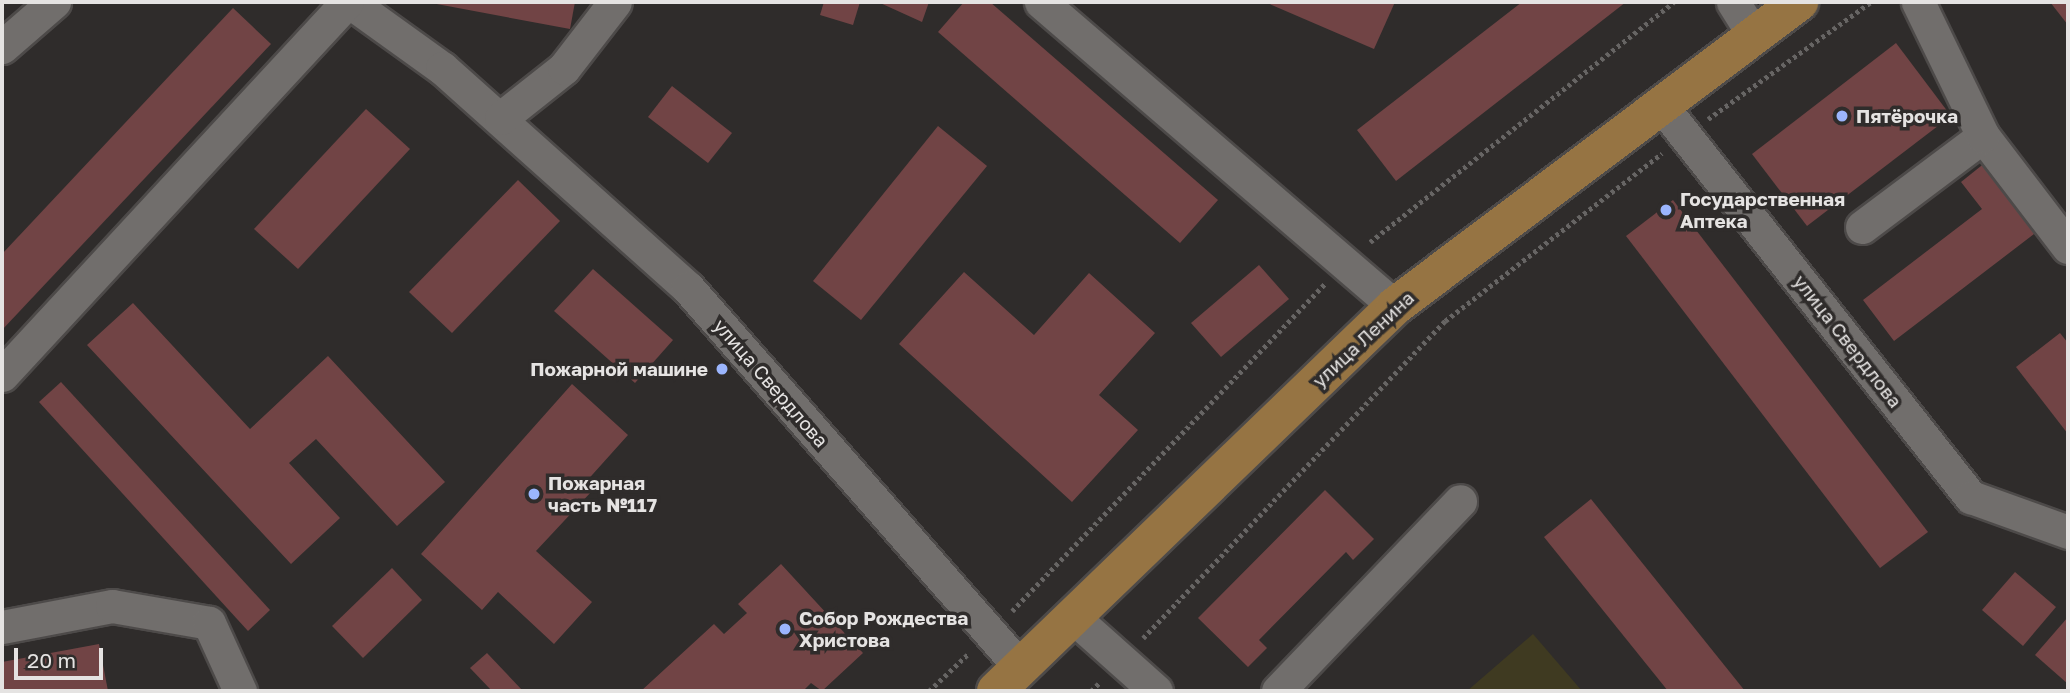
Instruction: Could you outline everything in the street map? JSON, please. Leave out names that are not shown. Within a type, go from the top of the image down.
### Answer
[{"type":"main road","name":"улица Ленина","points":[[1008,679],[1395,306],[1800,2]]},
{"type":"street","points":[[2,47],[54,2]]},
{"type":"street","points":[[2,375],[348,2]]},
{"type":"street","name":"улица Свердлова","points":[[348,2],[501,118],[688,288],[990,634],[1008,679]]},
{"type":"street","points":[[501,118],[564,68],[615,2]]},
{"type":"street","points":[[1733,2],[1754,36]]},
{"type":"street","points":[[1919,2],[1983,136],[2068,247]]},
{"type":"street","points":[[1053,6],[1262,195],[1348,260],[1395,306]]},
{"type":"street","name":"улица Свердлова","points":[[1661,105],[1971,497],[2068,532]]},
{"type":"street","points":[[1862,228],[1983,136]]},
{"type":"street","points":[[1278,691],[1460,501]]},
{"type":"street","points":[[2,627],[118,613],[209,623],[240,691]]},
{"type":"street","points":[[2,642],[118,613]]},
{"type":"street","points":[[1073,617],[1156,691]]},
{"type":"path","points":[[929,691],[990,634],[1348,260],[1674,2]]},
{"type":"path","points":[[1091,691],[1445,321],[1685,135],[1871,2]]},
{"type":"shaded area","points":[[1533,634],[1582,691],[1467,691]]},
{"type":"building","points":[[426,2],[575,2],[570,29]]},
{"type":"building","points":[[824,2],[860,2],[853,25],[820,15]]},
{"type":"building","points":[[878,2],[929,2],[922,22]]},
{"type":"building","points":[[964,2],[990,2],[1218,200],[1180,243],[938,32]]},
{"type":"building","points":[[1265,2],[1395,2],[1374,49]]},
{"type":"building","points":[[1522,2],[1626,2],[1396,181],[1357,130]]},
{"type":"building","points":[[2050,2],[2068,2],[2068,25]]},
{"type":"building","points":[[233,8],[271,44],[2,330],[2,254]]},
{"type":"building","points":[[1896,43],[1951,116],[1807,226],[1752,154]]},
{"type":"building","points":[[672,86],[732,133],[708,163],[648,117]]},
{"type":"building","points":[[366,109],[410,149],[298,269],[254,229]]},
{"type":"building","points":[[938,126],[987,166],[861,320],[813,281]]},
{"type":"building","points":[[1986,162],[2038,231],[1894,341],[1863,300],[1982,209],[1961,182]]},
{"type":"building","points":[[518,180],[560,221],[452,333],[409,292]]},
{"type":"building","points":[[1673,200],[1928,532],[1880,568],[1626,236]]},
{"type":"building","points":[[1259,265],[1289,299],[1221,357],[1191,323]]},
{"type":"building","points":[[593,269],[673,340],[635,383],[554,311]]},
{"type":"building","points":[[964,272],[1034,335],[1089,273],[1155,333],[1099,395],[1138,430],[1072,502],[899,344]]},
{"type":"building","points":[[133,303],[250,429],[328,356],[445,482],[397,526],[316,439],[289,463],[340,518],[291,564],[87,345]]},
{"type":"building","points":[[2060,333],[2068,343],[2068,434],[2016,367]]},
{"type":"building","points":[[61,382],[270,610],[248,631],[39,402]]},
{"type":"building","points":[[572,384],[628,435],[584,484],[592,491],[536,551],[592,602],[554,644],[498,592],[482,610],[421,554]]},
{"type":"building","points":[[1325,490],[1374,539],[1353,560],[1346,552],[1259,640],[1267,648],[1248,667],[1198,618]]},
{"type":"building","points":[[1591,499],[1745,691],[1668,691],[1544,537]]},
{"type":"building","name":"Собор Рождества Христова","points":[[781,564],[863,653],[822,691],[811,683],[803,691],[641,691],[714,624],[724,634],[747,613],[738,604]]},
{"type":"building","points":[[392,568],[422,600],[363,658],[332,626]]},
{"type":"building","points":[[2015,572],[2056,607],[2023,646],[1982,610]]},
{"type":"building","points":[[2068,617],[2068,684],[2035,655]]},
{"type":"building","points":[[99,644],[108,691],[2,691],[2,662]]},
{"type":"building","points":[[487,653],[523,691],[492,691],[470,668]]},
{"type":"place","name":"Пятёрочка","points":[[1842,116]]},
{"type":"place","name":"Государственная Аптека","points":[[1666,210]]},
{"type":"place","name":"Пожарной машине","points":[[722,369]]},
{"type":"place","name":"Пожарная часть №117","points":[[534,494]]},
{"type":"place","name":"Собор Рождества Христова","points":[[785,629]]}]
